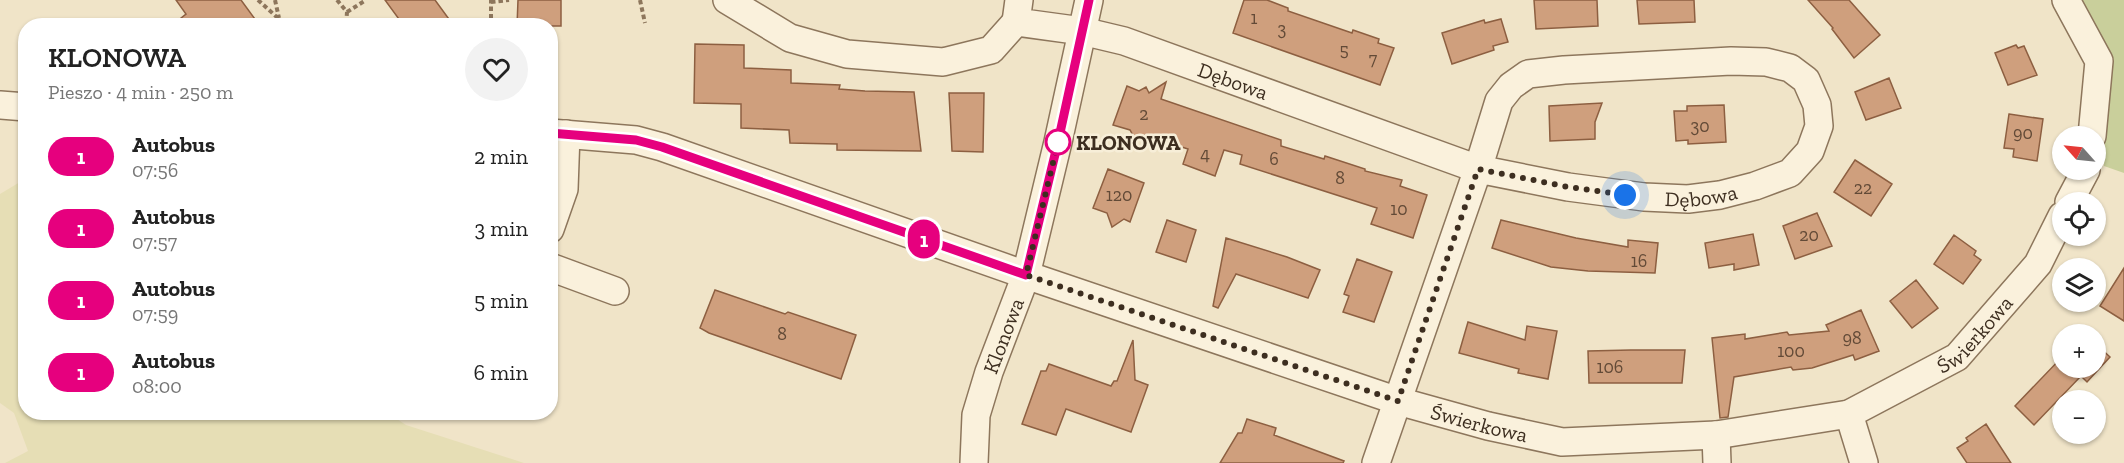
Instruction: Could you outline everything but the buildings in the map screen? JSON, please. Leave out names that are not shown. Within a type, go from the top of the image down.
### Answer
[{"type":"street","points":[[727,0],[790,38],[847,54],[943,62],[991,50],[1017,11]]},
{"type":"street","name":"Klonowa","points":[[974,463],[976,415],[988,372],[1026,275],[1089,0]]},
{"type":"street","points":[[2066,0],[2099,61],[2093,126]]},
{"type":"street","name":"Dębowa","points":[[1017,11],[1124,41],[1478,169],[1568,187],[1644,197],[1688,199],[1720,195],[1755,186],[1790,173],[1810,151],[1819,126],[1817,105],[1806,80],[1790,68],[1766,62],[1731,61],[1528,74],[1511,86],[1499,101],[1478,169]]},
{"type":"street","points":[[0,105],[18,106]]},
{"type":"street","points":[[558,134],[564,189],[558,206]]},
{"type":"street","name":"Świerkowa","points":[[558,134],[636,140],[662,147],[1026,275],[1398,401],[1488,426],[1561,453],[1716,435],[1849,414],[1957,357],[2038,264],[2052,236]]},
{"type":"street","points":[[1376,463],[1478,169]]},
{"type":"street","points":[[558,270],[615,291]]},
{"type":"street","points":[[1849,414],[1864,463]]},
{"type":"street","points":[[1716,435],[1717,463]]},
{"type":"path","points":[[258,0],[278,18]]},
{"type":"path","points":[[276,0],[279,18]]},
{"type":"path","points":[[338,0],[347,12],[347,18]]},
{"type":"path","points":[[347,12],[366,0]]},
{"type":"path","points":[[491,18],[491,1],[509,0]]},
{"type":"path","points":[[640,0],[645,23]]},
{"type":"shaded area","points":[[18,183],[18,420],[398,420],[406,425],[524,463],[5,463],[28,451],[14,413],[0,403],[0,194]]},
{"type":"green space","points":[[2080,0],[2124,0],[2124,173],[2106,167],[2108,55]]},
{"type":"bus line","name":"1","points":[[558,134],[636,140],[662,147],[1026,275],[1089,0]]},
{"type":"place","name":"KLONOWA","points":[[1058,142]]},
{"type":"route","points":[[1058,142],[1026,275],[1398,401],[1478,169],[1568,187],[1625,195]]}]
